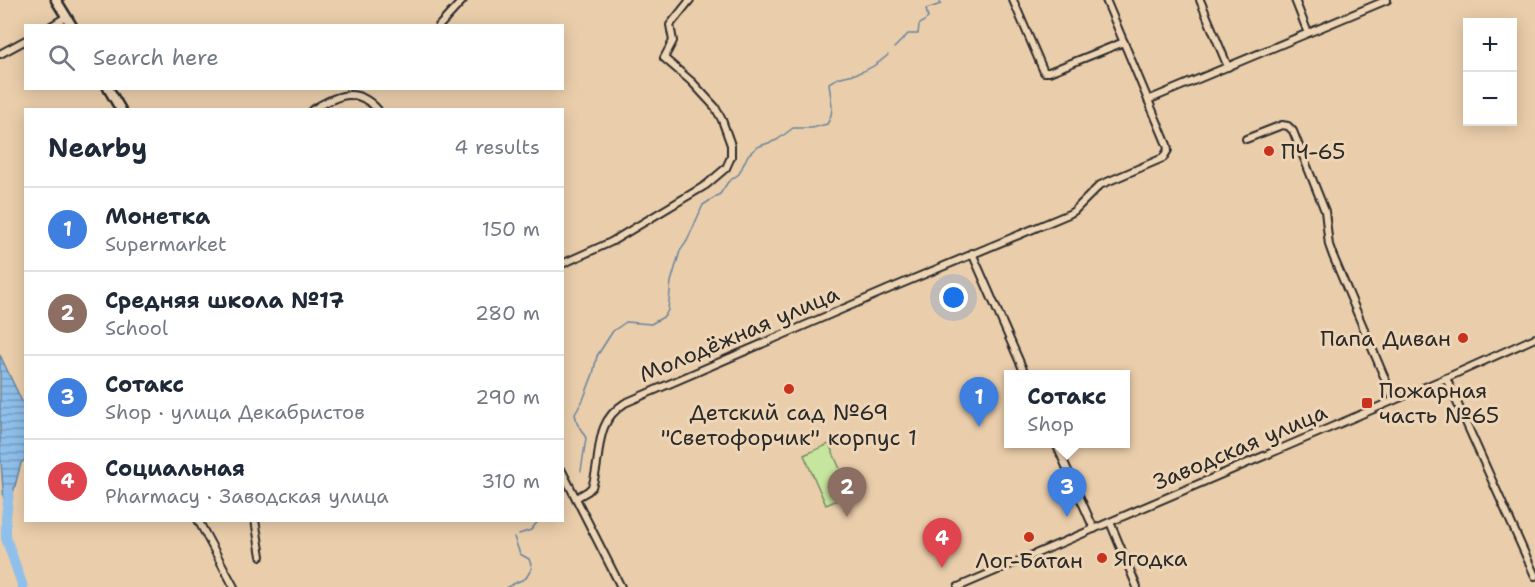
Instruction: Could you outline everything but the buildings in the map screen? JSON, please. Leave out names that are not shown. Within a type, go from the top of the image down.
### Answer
[{"type":"main road","points":[[56,0],[71,24]]},
{"type":"main road","points":[[109,90],[120,108]]},
{"type":"street","points":[[441,24],[463,0]]},
{"type":"street","points":[[564,263],[611,242],[706,185],[726,168],[731,157],[731,145],[715,107],[692,81],[664,58],[673,41],[670,26],[690,0]]},
{"type":"street","points":[[1013,0],[1044,72],[1124,42]]},
{"type":"street","points":[[1106,0],[1148,100],[1387,0]]},
{"type":"street","points":[[1200,0],[1228,67]]},
{"type":"street","points":[[1295,0],[1308,33]]},
{"type":"street","points":[[54,24],[66,17]]},
{"type":"street","points":[[0,54],[24,41]]},
{"type":"street","points":[[315,108],[346,90]]},
{"type":"street","points":[[329,100],[344,95],[355,95],[365,98],[376,108]]},
{"type":"street","name":"Молодёжная улица","points":[[576,498],[586,493],[592,486],[605,422],[625,403],[1069,214],[1100,185],[1163,158],[1168,150],[1167,144],[1148,100]]},
{"type":"street","points":[[1246,139],[1282,125],[1288,126],[1293,131],[1325,211],[1329,245],[1333,256],[1394,400]]},
{"type":"street","points":[[972,254],[1023,370]]},
{"type":"street","name":"Заводская улица","points":[[958,587],[1535,338]]},
{"type":"street","points":[[1446,378],[1535,576]]},
{"type":"street","points":[[1058,448],[1094,529]]},
{"type":"street","points":[[564,475],[621,587]]},
{"type":"street","points":[[199,522],[234,587]]},
{"type":"street","points":[[255,522],[261,556]]},
{"type":"street","points":[[1110,522],[1137,587]]},
{"type":"green space","points":[[829,444],[851,494],[826,505],[804,455]]},
{"type":"water","points":[[0,355],[24,406],[24,461],[21,463],[10,505],[4,503],[0,449]]},
{"type":"waterway","points":[[894,48],[908,34],[918,34],[919,25],[928,18],[926,9],[941,4],[939,0]]},
{"type":"waterway","points":[[581,471],[586,438],[577,423],[575,414],[593,374],[597,356],[613,331],[626,322],[651,324],[665,316],[680,251],[703,205],[720,194],[728,182],[739,174],[748,155],[757,147],[777,140],[793,128],[812,128],[827,124],[832,109],[829,83],[866,70],[888,55]]},
{"type":"waterway","points":[[9,492],[6,538],[23,587]]},
{"type":"waterway","points":[[519,534],[531,530],[537,522]]},
{"type":"waterway","points":[[507,587],[526,578],[532,568],[529,559],[520,554],[514,537]]},
{"type":"place","name":"ПЧ-65","points":[[1269,151]]},
{"type":"place","name":"Папа Диван","points":[[1463,338]]},
{"type":"place","name":"Детский сад №69 \"Светофорчик\" корпус 1","points":[[789,389]]},
{"type":"place","name":"Пожарная часть №65","points":[[1367,403]]},
{"type":"place","name":"Монетка","points":[[979,427]]},
{"type":"place","name":"Средняя школа №17","points":[[847,517]]},
{"type":"place","name":"Сотакс","points":[[1067,517]]},
{"type":"place","name":"Лог-Батан","points":[[1029,537]]},
{"type":"place","name":"Ягодка","points":[[1102,558]]},
{"type":"place","name":"Социальная","points":[[942,568]]}]
